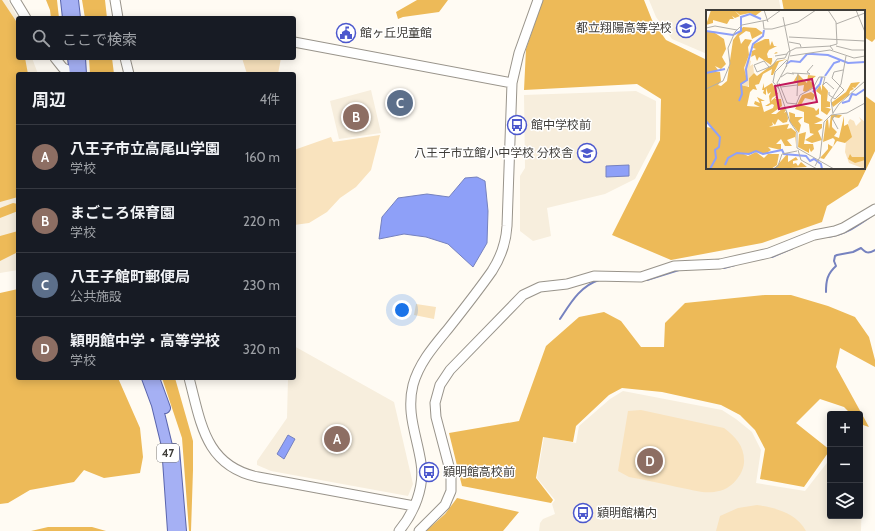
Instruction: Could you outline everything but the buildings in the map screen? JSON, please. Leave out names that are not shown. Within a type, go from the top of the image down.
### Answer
[{"type":"main road","points":[[66,0],[68,16]]},
{"type":"main road","points":[[73,0],[75,16]]},
{"type":"main road","points":[[74,60],[76,72]]},
{"type":"main road","points":[[77,72],[80,60]]},
{"type":"main road","name":"47","points":[[148,380],[157,405],[164,432],[181,531]]},
{"type":"main road","name":"47","points":[[155,380],[165,408],[175,456],[173,531]]},
{"type":"street","points":[[14,0],[25,16]]},
{"type":"street","points":[[115,0],[118,16]]},
{"type":"street","points":[[399,531],[408,519],[414,506],[418,492],[421,470],[411,415],[411,396],[415,380],[428,354],[492,271],[500,256],[505,240],[507,226],[512,83],[519,53],[538,0]]},
{"type":"street","points":[[296,42],[512,83]]},
{"type":"street","points":[[57,60],[63,68],[72,72]]},
{"type":"street","points":[[126,60],[128,72]]},
{"type":"street","points":[[419,531],[445,505],[451,491],[452,479],[436,417],[435,403],[440,385],[450,370],[523,295],[540,287],[567,284],[594,276],[641,276],[674,266],[720,264],[774,252],[814,235],[843,228],[875,209]]},
{"type":"street","points":[[190,380],[203,430],[207,439],[218,454],[237,470],[258,477],[414,506]]},
{"type":"shaded area","points":[[0,0],[8,0],[17,16],[16,60],[33,60],[37,72],[16,72],[16,270],[0,273]]},
{"type":"shaded area","points":[[0,0],[2,0],[16,21],[16,60],[25,60],[28,72],[16,72],[16,198],[0,202]]},
{"type":"shaded area","points":[[46,0],[57,0],[59,16],[51,16]]},
{"type":"shaded area","points":[[82,0],[105,0],[107,16],[85,16]]},
{"type":"shaded area","points":[[417,0],[448,0],[439,12],[398,19],[396,12]]},
{"type":"shaded area","points":[[543,0],[644,0],[652,20],[666,40],[706,60],[706,169],[865,169],[865,96],[875,103],[875,151],[858,186],[827,206],[822,222],[762,243],[671,260],[612,235],[660,140],[661,99],[637,84],[524,90],[526,49]]},
{"type":"shaded area","name":"都立翔陽高等学校","points":[[649,0],[779,0],[781,10],[706,10],[706,54],[672,39],[656,17]]},
{"type":"shaded area","points":[[782,0],[875,0],[875,39],[872,42],[865,38],[865,10],[784,10]]},
{"type":"shaded area","points":[[89,60],[112,60],[114,72],[90,72]]},
{"type":"shaded area","points":[[243,60],[281,60],[278,72],[246,72]]},
{"type":"shaded area","points":[[371,90],[381,133],[339,139],[330,101]]},
{"type":"shaded area","name":"八王子市立館小中学校 分校舎","points":[[636,91],[656,101],[656,139],[635,179],[605,194],[547,208],[551,236],[533,241],[520,231],[520,176],[525,168],[524,95]]},
{"type":"shaded area","points":[[380,135],[371,170],[356,187],[340,198],[327,212],[309,223],[296,225],[296,149],[331,137],[333,142]]},
{"type":"shaded area","points":[[13,203],[16,204],[16,212],[0,218],[0,208]]},
{"type":"shaded area","points":[[16,232],[16,253],[0,261],[0,236]]},
{"type":"shaded area","points":[[16,289],[16,380],[119,380],[140,428],[143,457],[140,473],[104,478],[84,470],[74,482],[30,490],[8,503],[0,504],[0,293]]},
{"type":"shaded area","points":[[765,295],[791,295],[828,306],[855,317],[869,337],[875,360],[875,367],[840,348],[836,367],[860,411],[848,411],[844,407],[820,399],[796,423],[827,448],[827,454],[804,487],[760,479],[765,449],[755,430],[740,415],[721,405],[662,392],[622,388],[609,395],[576,426],[573,442],[543,437],[536,478],[553,500],[551,503],[462,486],[449,433],[519,421],[546,346],[579,317],[604,312],[621,321],[641,347],[664,347],[665,323],[685,303]]},
{"type":"shaded area","points":[[416,304],[436,307],[434,319],[414,315]]},
{"type":"shaded area","points":[[296,347],[394,402],[413,484],[408,496],[271,471],[257,465],[257,461],[287,418],[288,380],[296,380]]},
{"type":"shaded area","points":[[163,380],[176,380],[193,441],[191,531],[189,531],[182,438]]},
{"type":"shaded area","points":[[623,391],[722,410],[752,432],[761,450],[756,483],[805,491],[827,463],[827,519],[861,519],[861,531],[539,531],[540,523],[543,519],[555,514],[552,504],[555,500],[537,478],[544,437],[576,443],[579,426],[610,399]]},
{"type":"shaded area","points":[[641,410],[724,428],[736,439],[743,452],[744,463],[739,477],[736,481],[723,490],[708,492],[629,477],[618,471],[628,411]]},
{"type":"shaded area","points":[[863,416],[869,427],[863,425]]},
{"type":"shaded area","points":[[457,498],[519,512],[503,531],[426,531],[445,514]]},
{"type":"shaded area","points":[[757,505],[785,512],[797,520],[806,531],[716,531],[720,516],[738,508]]},
{"type":"shaded area","points":[[48,527],[92,527],[106,531],[31,531]]},
{"type":"water","points":[[629,165],[629,176],[606,177],[606,166]]},
{"type":"water","points":[[477,177],[485,181],[488,211],[487,243],[473,267],[448,244],[426,237],[404,234],[379,239],[382,217],[398,198],[427,194],[449,197],[465,178]]},
{"type":"water","points":[[288,435],[295,439],[284,459],[277,454]]},
{"type":"waterway","points":[[827,237],[846,232],[873,215]]},
{"type":"waterway","points":[[772,257],[793,248]]},
{"type":"waterway","points":[[826,292],[828,278],[836,266],[834,261],[835,256],[853,252],[861,248],[867,252],[875,250]]},
{"type":"waterway","points":[[724,268],[735,265]]},
{"type":"waterway","points":[[647,280],[679,270]]},
{"type":"waterway","points":[[560,319],[581,291],[599,280]]},
{"type":"place","name":"都立翔陽高等学校","points":[[686,28]]},
{"type":"place","name":"館ヶ丘児童館","points":[[346,33]]},
{"type":"place","name":"八王子館町郵便局","points":[[400,103]]},
{"type":"place","name":"まごころ保育園","points":[[356,117]]},
{"type":"place","name":"館中学校前","points":[[517,125]]},
{"type":"place","name":"八王子市立館小中学校 分校舎","points":[[587,153]]},
{"type":"place","name":"八王子市立高尾山学園","points":[[337,439]]},
{"type":"place","name":"穎明館中学・高等学校","points":[[650,461]]},
{"type":"place","name":"穎明館高校前","points":[[429,472]]},
{"type":"place","name":"穎明館構内","points":[[583,513]]}]
